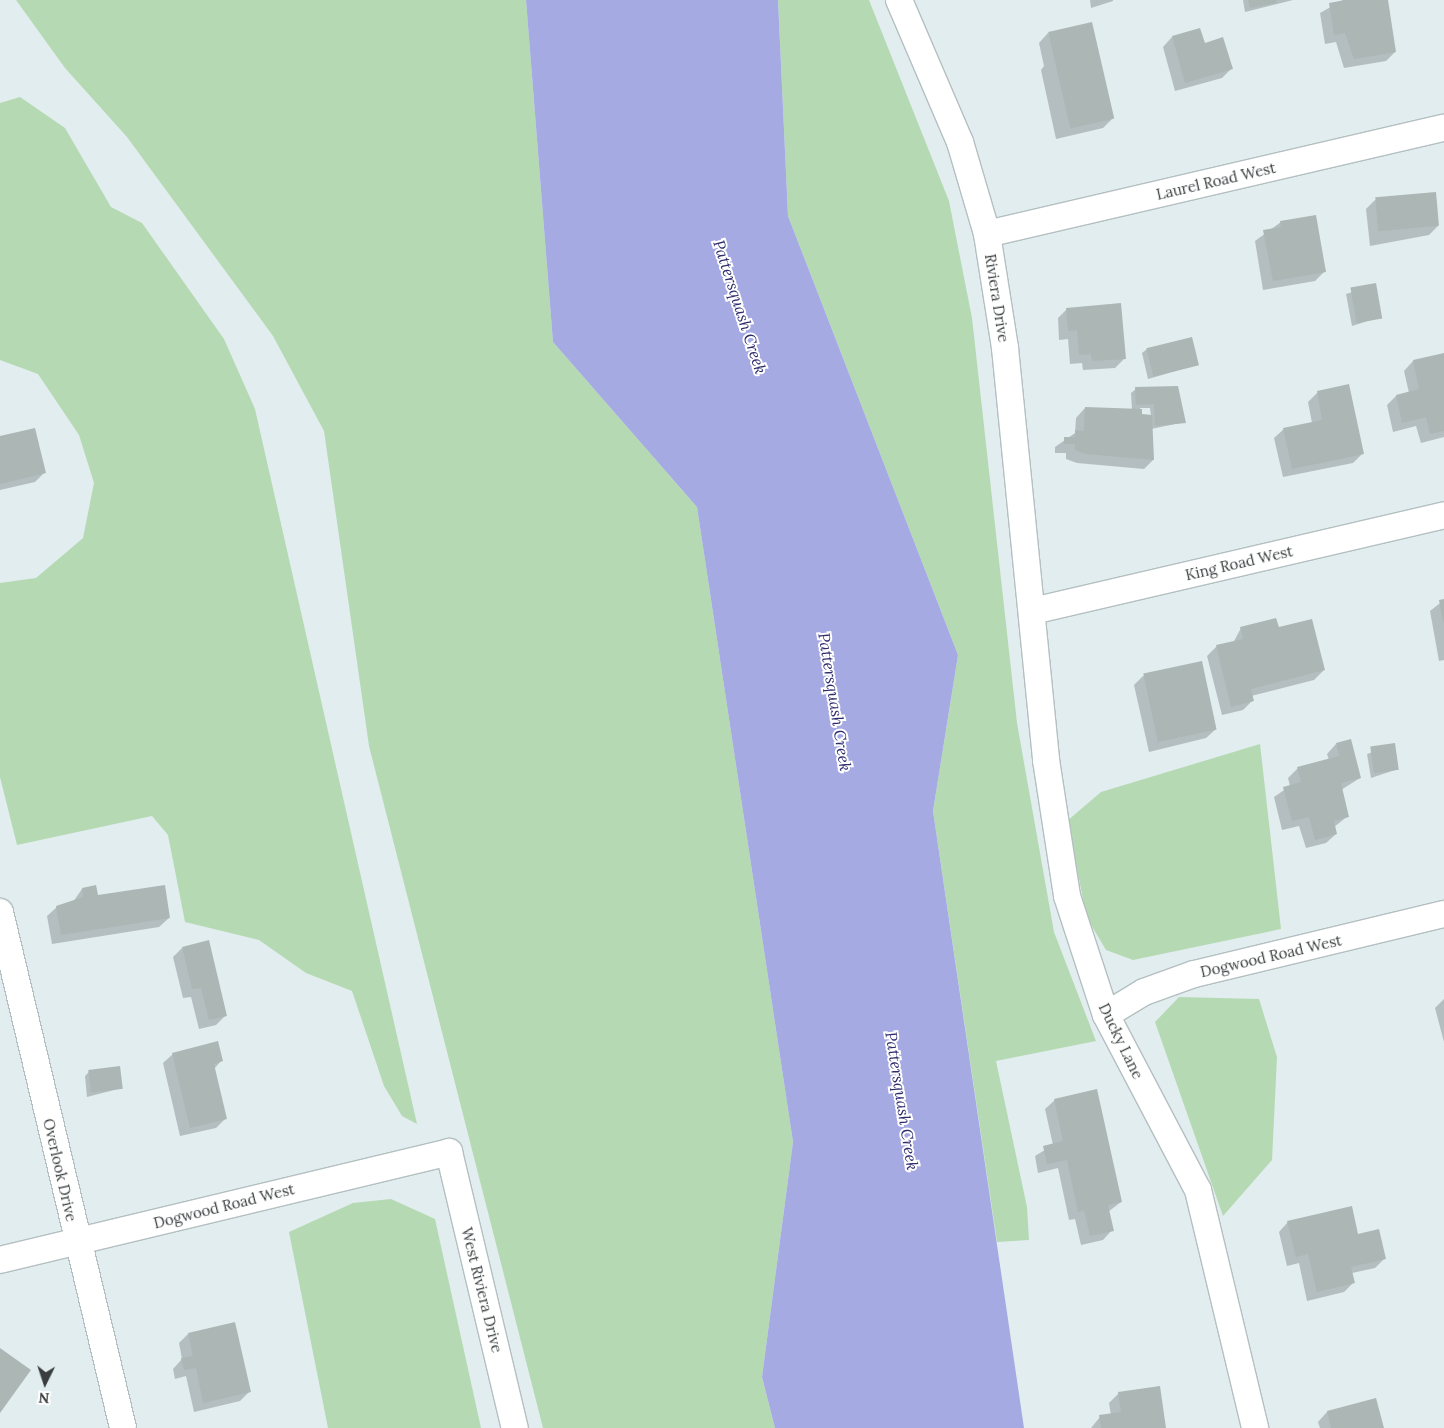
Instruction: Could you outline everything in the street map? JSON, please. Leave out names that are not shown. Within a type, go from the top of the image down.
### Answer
[{"type":"street","name":"Riviera Drive","points":[[899,0],[960,142],[987,234],[1005,348],[1033,611]]},
{"type":"street","name":"Laurel Road West","points":[[987,234],[1444,128]]},
{"type":"street","name":"King Road West","points":[[1033,611],[1444,515]]},
{"type":"street","name":"Ducky Lane","points":[[1033,611],[1046,760],[1068,896],[1106,1015],[1198,1190],[1255,1428]]},
{"type":"street","name":"Overlook Drive","points":[[0,912],[123,1428]]},
{"type":"street","name":"Dogwood Road West","points":[[1106,1015],[1144,992],[1194,974],[1444,914]]},
{"type":"street","name":"Dogwood Road West","points":[[0,1260],[449,1152]]},
{"type":"street","name":"West Riviera Drive","points":[[449,1152],[515,1428]]},
{"type":"green space","points":[[16,0],[526,0],[553,342],[697,507],[793,1142],[762,1377],[775,1428],[543,1428],[369,746],[324,431],[273,336],[127,137],[65,68]]},
{"type":"green space","points":[[778,0],[869,0],[949,201],[972,318],[1017,723],[1054,932],[1096,1041],[996,1061],[1027,1207],[1029,1240],[997,1242],[933,811],[958,655],[788,216]]},
{"type":"green space","points":[[20,97],[65,128],[111,207],[142,223],[224,339],[255,409],[417,1124],[402,1116],[384,1086],[352,991],[306,973],[259,940],[185,922],[168,835],[152,816],[17,845],[0,777],[0,583],[36,578],[83,538],[94,483],[79,435],[38,374],[0,360],[0,103]]},
{"type":"green space","points":[[1260,744],[1281,929],[1133,960],[1106,950],[1087,918],[1067,821],[1101,792]]},
{"type":"green space","points":[[1179,997],[1259,999],[1277,1057],[1272,1160],[1223,1216],[1155,1022]]},
{"type":"green space","points":[[391,1199],[435,1219],[481,1428],[328,1428],[289,1232],[353,1203]]},
{"type":"water","name":"Pattersquash Creek","points":[[526,0],[778,0],[788,216],[958,655],[933,811],[1024,1428],[775,1428],[762,1377],[793,1142],[697,507],[553,342]]},
{"type":"building","points":[[1248,0],[1276,0],[1277,3],[1250,8]]},
{"type":"building","points":[[1345,0],[1388,0],[1396,52],[1354,59],[1345,33],[1334,35],[1329,3]]},
{"type":"building","points":[[1092,22],[1114,118],[1070,129],[1048,32]]},
{"type":"building","points":[[1200,28],[1205,43],[1223,37],[1233,69],[1185,83],[1172,36]]},
{"type":"building","points":[[1436,192],[1439,226],[1378,231],[1375,197]]},
{"type":"building","points":[[1316,215],[1326,272],[1273,281],[1263,230],[1281,227],[1280,221]]},
{"type":"building","points":[[1376,283],[1382,318],[1357,323],[1350,288]]},
{"type":"building","points":[[1121,303],[1126,359],[1092,361],[1091,354],[1079,355],[1077,330],[1068,331],[1066,308]]},
{"type":"building","points":[[1192,337],[1199,365],[1153,377],[1146,348]]},
{"type":"building","points":[[1444,353],[1444,431],[1430,434],[1426,417],[1402,423],[1396,395],[1419,389],[1413,360]]},
{"type":"building","points":[[1349,384],[1364,454],[1292,469],[1283,428],[1322,420],[1317,391]]},
{"type":"building","points":[[1178,386],[1186,423],[1155,426],[1154,404],[1136,405],[1135,387]]},
{"type":"building","points":[[1085,407],[1142,409],[1142,414],[1152,415],[1154,460],[1086,454],[1075,450],[1075,444],[1064,444],[1064,437],[1075,437],[1075,430],[1084,431]]},
{"type":"building","points":[[35,428],[46,473],[0,484],[0,436]]},
{"type":"building","points":[[1444,599],[1444,622],[1443,622],[1439,600]]},
{"type":"building","points":[[1276,618],[1279,627],[1312,619],[1325,670],[1251,689],[1254,701],[1231,707],[1216,645],[1243,639],[1240,627]]},
{"type":"building","points":[[1202,661],[1217,729],[1158,742],[1143,673]]},
{"type":"building","points":[[1351,739],[1361,778],[1341,783],[1349,817],[1334,821],[1337,834],[1315,840],[1309,817],[1292,821],[1283,787],[1301,782],[1297,767],[1339,756],[1336,743]]},
{"type":"building","points":[[1395,743],[1399,770],[1374,773],[1370,746]]},
{"type":"building","points":[[96,885],[98,895],[165,885],[170,918],[61,935],[56,906],[83,897],[82,888]]},
{"type":"building","points":[[209,940],[227,1016],[209,1020],[201,988],[192,989],[182,947]]},
{"type":"building","points":[[218,1041],[223,1061],[214,1064],[227,1119],[190,1128],[172,1053]]},
{"type":"building","points":[[120,1066],[123,1089],[91,1093],[88,1070]]},
{"type":"building","points":[[1097,1089],[1122,1202],[1108,1205],[1114,1231],[1090,1236],[1084,1210],[1078,1212],[1067,1160],[1047,1164],[1043,1146],[1063,1141],[1054,1099]]},
{"type":"building","points":[[1352,1206],[1358,1234],[1379,1229],[1386,1259],[1351,1267],[1355,1283],[1317,1292],[1308,1254],[1296,1257],[1287,1221]]},
{"type":"building","points":[[235,1322],[251,1392],[203,1403],[196,1368],[184,1370],[181,1358],[193,1356],[188,1333]]},
{"type":"building","points":[[0,1348],[31,1370],[0,1413]]},
{"type":"building","points":[[1160,1386],[1166,1428],[1101,1428],[1099,1415],[1121,1412],[1118,1392]]},
{"type":"building","points":[[1376,1398],[1384,1428],[1331,1428],[1327,1411]]}]
